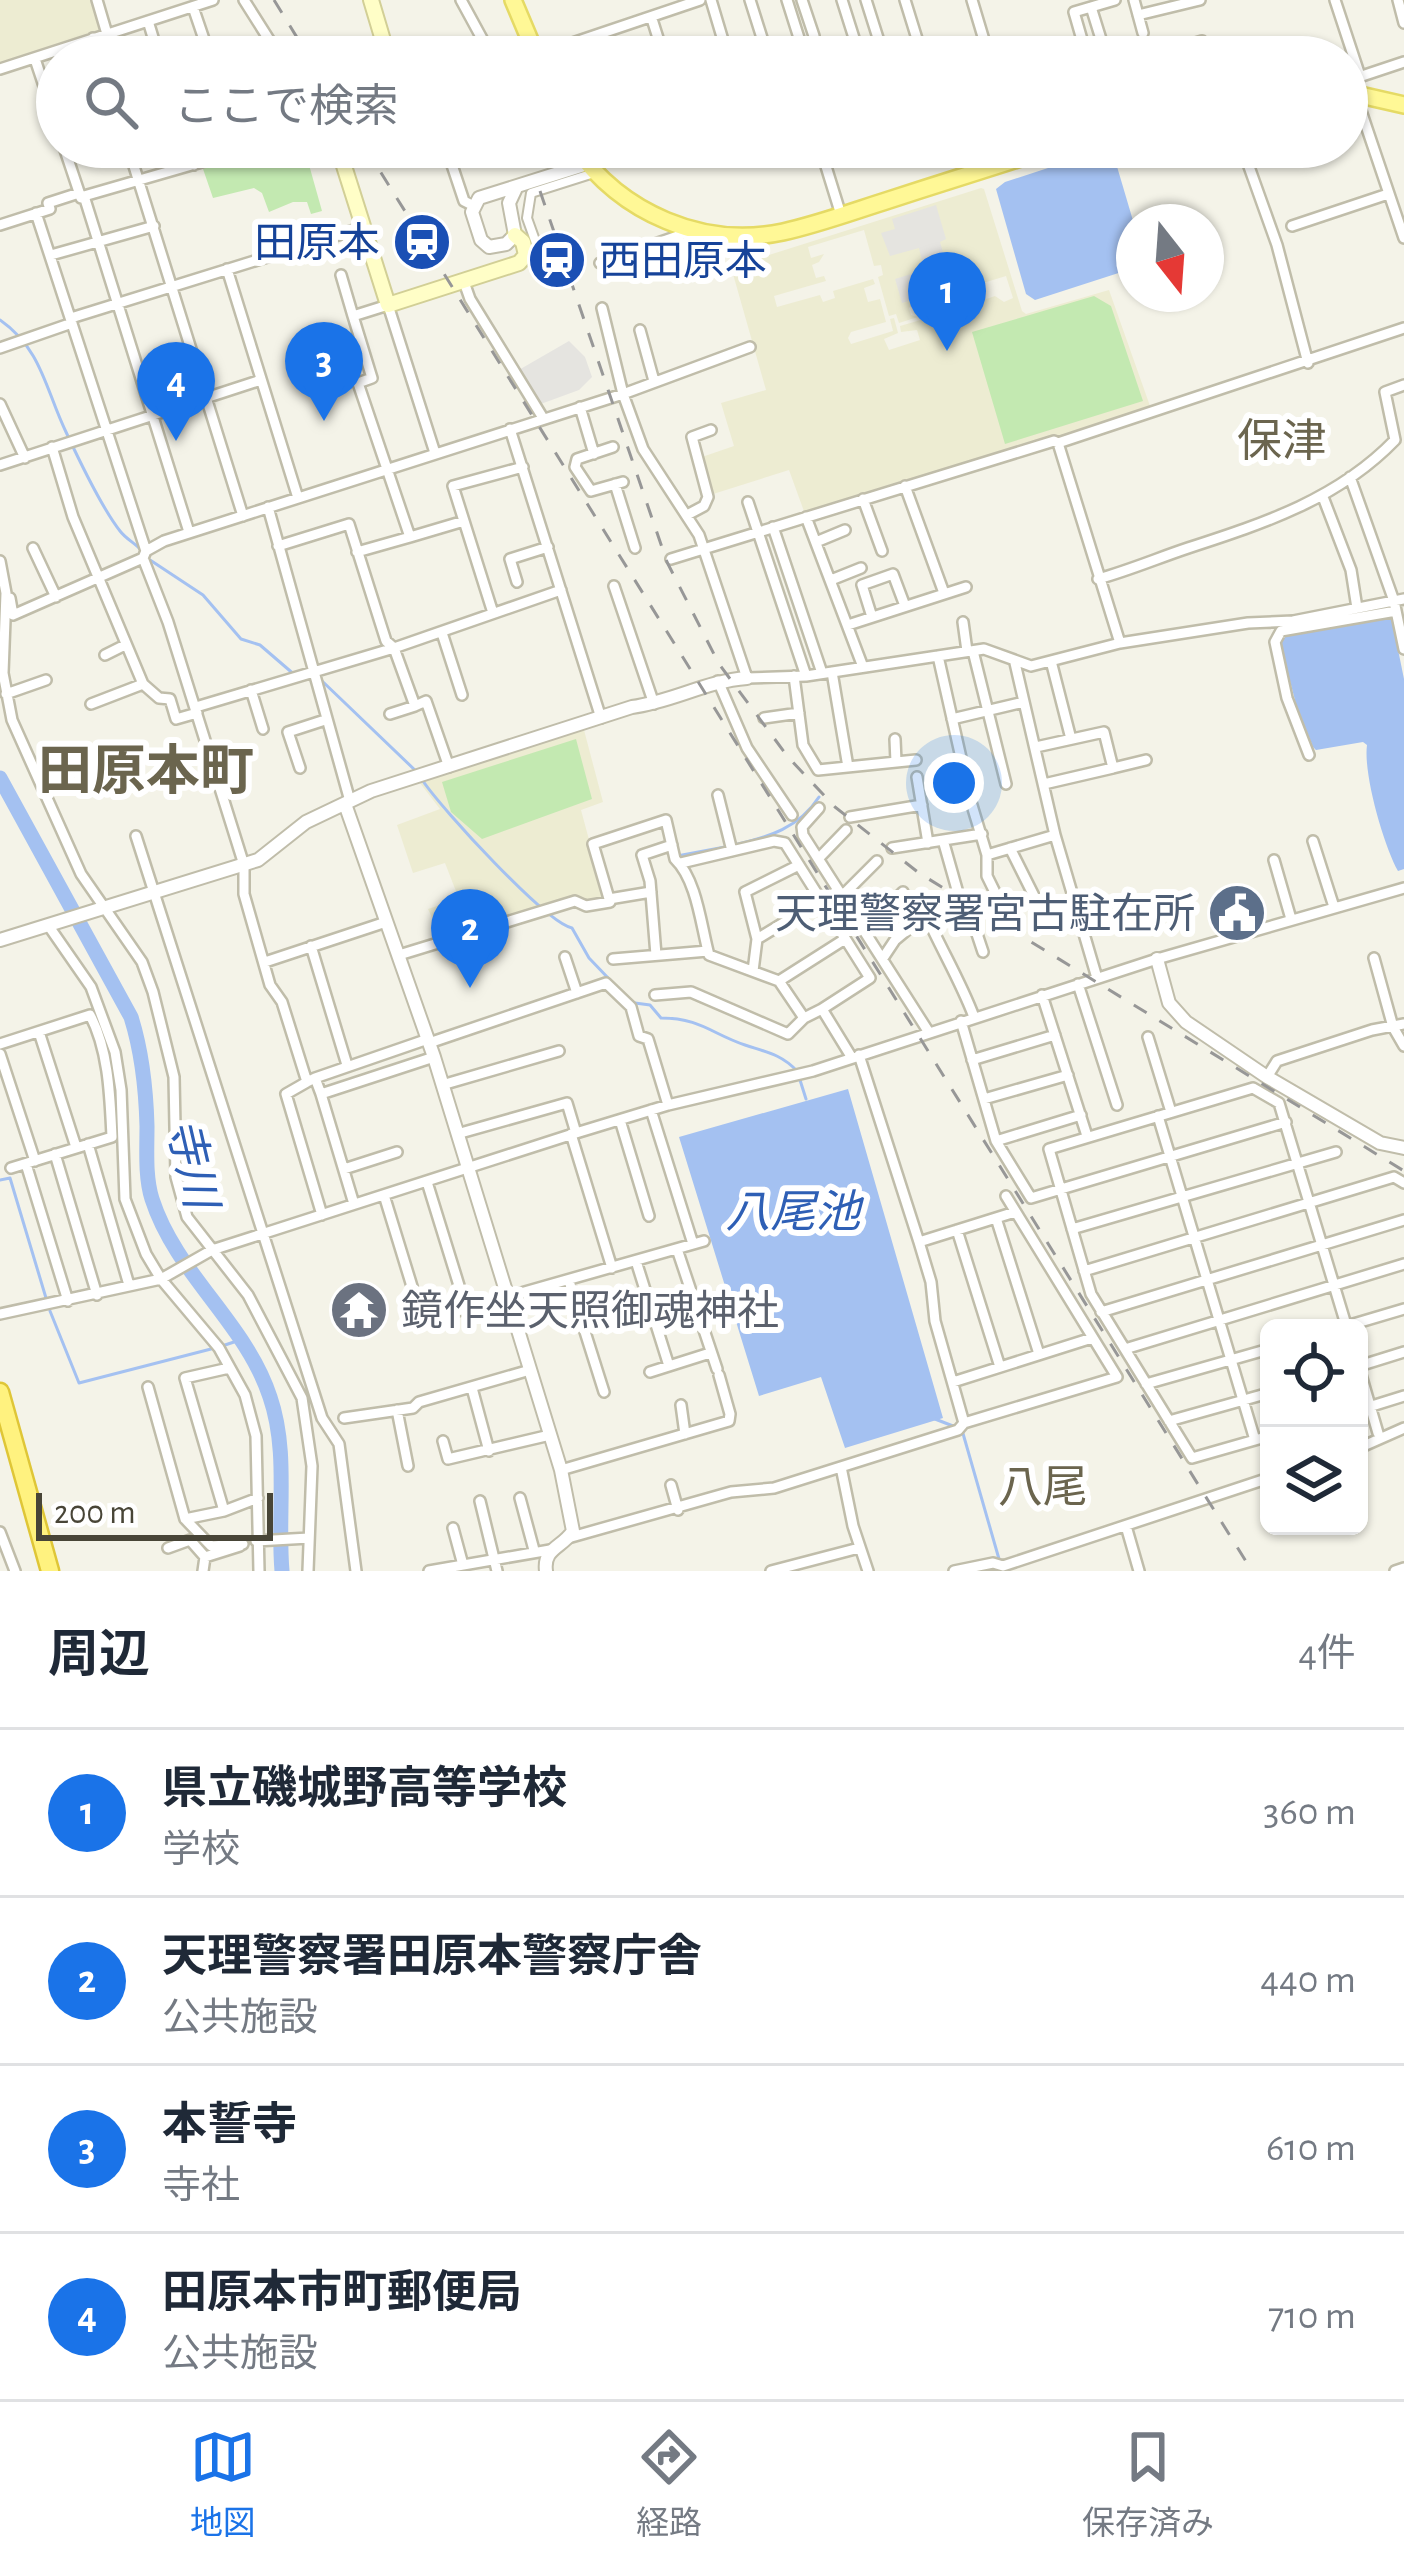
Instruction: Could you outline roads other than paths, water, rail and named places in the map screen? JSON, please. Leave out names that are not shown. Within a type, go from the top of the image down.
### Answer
[{"type":"highway","points":[[0,1392],[50,1571]]},
{"type":"main road","points":[[371,0],[382,36]]},
{"type":"main road","points":[[513,0],[526,36]]},
{"type":"main road","points":[[1368,94],[1404,105]]},
{"type":"main road","points":[[345,168],[388,305],[524,260],[524,242],[515,235]]},
{"type":"main road","points":[[591,168],[628,201],[669,222],[695,230],[754,236],[841,215],[989,168]]},
{"type":"street","points":[[98,0],[107,34]]},
{"type":"street","points":[[100,36],[213,0]]},
{"type":"street","points":[[244,0],[267,36]]},
{"type":"street","points":[[461,0],[481,36]]},
{"type":"street","points":[[598,36],[700,0]]},
{"type":"street","points":[[711,0],[722,36]]},
{"type":"street","points":[[750,0],[761,36]]},
{"type":"street","points":[[788,0],[799,36]]},
{"type":"street","points":[[802,0],[814,36]]},
{"type":"street","points":[[842,0],[853,36]]},
{"type":"street","points":[[866,0],[877,36]]},
{"type":"street","points":[[905,0],[916,36]]},
{"type":"street","points":[[972,0],[983,36]]},
{"type":"street","points":[[1081,36],[1072,6],[1091,7],[1115,0]]},
{"type":"street","points":[[1134,0],[1143,33]]},
{"type":"street","points":[[1138,16],[1200,0]]},
{"type":"street","points":[[1335,0],[1347,36]]},
{"type":"street","points":[[1398,0],[1404,23]]},
{"type":"street","points":[[194,7],[203,36]]},
{"type":"street","points":[[1091,7],[1100,36]]},
{"type":"street","points":[[652,19],[657,36]]},
{"type":"street","points":[[148,21],[153,36]]},
{"type":"street","points":[[0,69],[35,59]]},
{"type":"street","points":[[1368,73],[1404,62]]},
{"type":"street","points":[[1368,139],[1404,238]]},
{"type":"street","points":[[72,168],[189,532]]},
{"type":"street","points":[[135,168],[243,516]]},
{"type":"street","points":[[0,225],[50,209],[48,203],[184,168]]},
{"type":"street","points":[[453,168],[485,244],[497,247],[515,235],[509,203],[516,188]]},
{"type":"street","points":[[472,205],[479,197],[591,168]]},
{"type":"street","points":[[541,257],[527,218],[531,194],[591,168]]},
{"type":"street","points":[[826,168],[841,215]]},
{"type":"street","points":[[1249,168],[1308,363]]},
{"type":"street","points":[[1292,226],[1388,194]]},
{"type":"street","points":[[36,213],[244,865],[244,894],[270,985],[282,1002],[311,1080],[321,1094],[354,1204]]},
{"type":"street","points":[[51,255],[154,226]]},
{"type":"street","points":[[0,348],[116,303],[364,227]]},
{"type":"street","points":[[600,263],[695,230]]},
{"type":"street","points":[[227,269],[298,498]]},
{"type":"street","points":[[341,275],[372,378],[358,383],[410,537]]},
{"type":"street","points":[[464,282],[544,418]]},
{"type":"street","points":[[353,316],[388,305],[434,453]]},
{"type":"street","points":[[602,308],[623,394],[644,449],[705,549],[747,678]]},
{"type":"street","points":[[671,559],[905,485],[1058,443],[1404,328]]},
{"type":"street","points":[[640,330],[654,381]]},
{"type":"street","points":[[6,593],[13,615],[189,532],[623,394],[750,346]]},
{"type":"street","points":[[0,465],[261,380]]},
{"type":"street","points":[[1098,578],[1154,563],[1323,497],[1395,440],[1384,392],[1404,386]]},
{"type":"street","points":[[0,404],[26,458]]},
{"type":"street","points":[[580,407],[594,454]]},
{"type":"street","points":[[510,429],[601,718]]},
{"type":"street","points":[[687,515],[704,506],[708,497],[692,437],[711,430]]},
{"type":"street","points":[[1058,443],[1120,643]]},
{"type":"street","points":[[52,447],[125,645],[143,684],[159,698],[170,699],[176,719],[251,690],[313,675],[562,590]]},
{"type":"street","points":[[613,447],[577,459],[574,467],[591,491],[619,483],[634,548]]},
{"type":"street","points":[[494,613],[453,486],[523,467]]},
{"type":"street","points":[[1350,478],[1398,604],[1404,649]]},
{"type":"street","points":[[905,485],[944,593]]},
{"type":"street","points":[[1323,497],[1351,570],[1357,608]]},
{"type":"street","points":[[863,499],[882,551]]},
{"type":"street","points":[[748,502],[800,676],[803,745],[818,770],[916,760]]},
{"type":"street","points":[[268,507],[347,803],[442,1084],[561,1470],[574,1522],[568,1538]]},
{"type":"street","points":[[806,517],[863,667]]},
{"type":"street","points":[[357,551],[464,521]]},
{"type":"street","points":[[278,546],[350,524],[386,640],[394,648],[415,706]]},
{"type":"street","points":[[773,527],[827,673],[848,767]]},
{"type":"street","points":[[816,542],[845,530]]},
{"type":"street","points":[[517,582],[510,559],[548,547]]},
{"type":"street","points":[[33,548],[56,597]]},
{"type":"street","points":[[0,561],[6,593],[6,694],[23,750],[67,846],[103,909],[142,962],[153,992],[174,1077],[176,1177],[187,1217],[248,1295],[302,1398],[312,1466],[308,1571]]},
{"type":"street","points":[[831,580],[861,568]]},
{"type":"street","points":[[872,616],[862,585],[893,574],[904,606]]},
{"type":"street","points":[[614,586],[653,704]]},
{"type":"street","points":[[848,625],[966,587]]},
{"type":"street","points":[[0,940],[244,865],[268,855],[306,822],[370,791],[718,681],[827,673],[984,649],[1030,666],[1120,643],[1398,604]]},
{"type":"street","points":[[1310,755],[1288,698],[1275,641],[1281,631],[1398,604]]},
{"type":"street","points":[[963,622],[1006,784]]},
{"type":"street","points":[[442,633],[462,694]]},
{"type":"street","points":[[105,656],[125,645]]},
{"type":"street","points":[[938,656],[987,855],[987,876],[1012,927]]},
{"type":"street","points":[[1051,661],[1071,739]]},
{"type":"street","points":[[1015,663],[1055,835],[1097,978]]},
{"type":"street","points":[[6,694],[46,680]]},
{"type":"street","points":[[718,681],[747,748],[792,815]]},
{"type":"street","points":[[91,704],[143,684]]},
{"type":"street","points":[[251,690],[263,729]]},
{"type":"street","points":[[391,714],[426,701],[449,767]]},
{"type":"street","points":[[952,719],[1024,702]]},
{"type":"street","points":[[764,718],[799,713]]},
{"type":"street","points":[[300,768],[288,732],[325,720]]},
{"type":"street","points":[[1036,747],[1104,732],[1113,768]]},
{"type":"street","points":[[895,739],[896,761]]},
{"type":"street","points":[[1044,784],[1146,760]]},
{"type":"street","points":[[917,776],[928,842]]},
{"type":"street","points":[[718,795],[731,848]]},
{"type":"street","points":[[850,817],[922,805]]},
{"type":"street","points":[[819,808],[802,827],[928,1031]]},
{"type":"street","points":[[398,955],[575,901],[586,907],[610,902],[593,844],[666,820],[709,956],[778,981],[804,1018]]},
{"type":"street","points":[[819,859],[846,830]]},
{"type":"street","points":[[892,848],[982,834]]},
{"type":"street","points":[[987,855],[1055,835]]},
{"type":"street","points":[[136,836],[322,1418],[339,1444],[356,1571]]},
{"type":"street","points":[[943,840],[958,893],[965,900]]},
{"type":"street","points":[[1313,841],[1334,907]]},
{"type":"street","points":[[655,995],[691,992],[788,1034],[804,1018],[869,977],[785,843],[731,848],[681,863]]},
{"type":"street","points":[[656,955],[651,892],[642,855],[672,845]]},
{"type":"street","points":[[1010,848],[1036,900]]},
{"type":"street","points":[[1274,860],[1291,919]]},
{"type":"street","points":[[842,896],[877,861]]},
{"type":"street","points":[[753,971],[757,939],[745,892],[799,865]]},
{"type":"street","points":[[0,1314],[163,1278],[210,1251],[574,1134],[813,1071],[1157,959],[1404,888]]},
{"type":"street","points":[[609,899],[651,892]]},
{"type":"street","points":[[864,931],[903,892]]},
{"type":"street","points":[[757,939],[821,900]]},
{"type":"street","points":[[883,958],[896,940],[943,900],[972,919],[983,952]]},
{"type":"street","points":[[926,914],[974,1017]]},
{"type":"street","points":[[265,962],[386,922]]},
{"type":"street","points":[[49,925],[103,1012],[122,1090],[125,1199],[146,1254],[196,1318],[245,1395],[256,1436],[259,1571]]},
{"type":"street","points":[[778,981],[845,939]]},
{"type":"street","points":[[311,946],[347,1065]]},
{"type":"street","points":[[613,959],[708,951]]},
{"type":"street","points":[[565,957],[577,993]]},
{"type":"street","points":[[1374,958],[1404,1046]]},
{"type":"street","points":[[1157,959],[1168,1003],[1186,1022],[1380,1144],[1404,1148]]},
{"type":"street","points":[[321,1094],[430,1047],[606,983],[631,1007],[639,1036],[648,1039],[668,1106]]},
{"type":"street","points":[[1078,984],[1117,1106]]},
{"type":"street","points":[[1042,995],[1088,1136]]},
{"type":"street","points":[[822,1009],[856,1056],[931,1282],[935,1321],[964,1423]]},
{"type":"street","points":[[0,1044],[90,1015],[108,1078],[112,1137],[11,1168]]},
{"type":"street","points":[[961,1021],[996,1141],[1031,1198],[1286,1122]]},
{"type":"street","points":[[1267,1077],[1277,1061],[1372,1030],[1399,1026]]},
{"type":"street","points":[[38,1032],[129,1285]]},
{"type":"street","points":[[972,1060],[1055,1036]]},
{"type":"street","points":[[1148,1037],[1171,1112]]},
{"type":"street","points":[[322,1215],[286,1094],[347,1065],[430,1047]]},
{"type":"street","points":[[442,1084],[559,1051]]},
{"type":"street","points":[[0,1054],[6,1091],[31,1162],[68,1301]]},
{"type":"street","points":[[984,1099],[1068,1075]]},
{"type":"street","points":[[1260,1439],[1192,1458],[1101,1312],[1084,1271],[1049,1149],[1252,1088],[1279,1103],[1342,1319]]},
{"type":"street","points":[[457,1133],[567,1102],[612,1268]]},
{"type":"street","points":[[440,1316],[698,1243],[651,1111]]},
{"type":"street","points":[[996,1141],[1081,1115]]},
{"type":"street","points":[[1158,1116],[1255,1440]]},
{"type":"street","points":[[620,1120],[649,1216]]},
{"type":"street","points":[[344,1169],[398,1152]]},
{"type":"street","points":[[1072,1229],[1336,1152]]},
{"type":"street","points":[[55,1154],[97,1295]]},
{"type":"street","points":[[1084,1271],[1394,1177],[1404,1183]]},
{"type":"street","points":[[427,1182],[461,1292]]},
{"type":"street","points":[[384,1195],[422,1318]]},
{"type":"street","points":[[546,1571],[545,1557],[568,1538],[731,1492],[774,1488],[1118,1377],[1006,1196]]},
{"type":"street","points":[[919,1242],[1015,1212]]},
{"type":"street","points":[[996,1218],[1040,1354]]},
{"type":"street","points":[[1101,1312],[1404,1220]]},
{"type":"street","points":[[957,1230],[1000,1366]]},
{"type":"street","points":[[561,1470],[729,1421],[718,1372],[677,1249]]},
{"type":"street","points":[[636,1261],[669,1366]]},
{"type":"street","points":[[1125,1348],[1404,1264]]},
{"type":"street","points":[[569,1281],[604,1392]]},
{"type":"street","points":[[1368,1320],[1404,1309]]},
{"type":"street","points":[[953,1382],[1092,1338]]},
{"type":"street","points":[[1146,1384],[1260,1352]]},
{"type":"street","points":[[1368,1364],[1404,1352]]},
{"type":"street","points":[[650,1372],[710,1353]]},
{"type":"street","points":[[224,1510],[185,1378],[230,1368]]},
{"type":"street","points":[[344,1418],[398,1410],[530,1370]]},
{"type":"street","points":[[148,1387],[185,1519],[211,1546],[308,1538]]},
{"type":"street","points":[[472,1388],[489,1451]]},
{"type":"street","points":[[1168,1421],[1260,1396]]},
{"type":"street","points":[[1368,1407],[1404,1396]]},
{"type":"street","points":[[681,1405],[685,1434]]},
{"type":"street","points":[[398,1410],[408,1466]]},
{"type":"street","points":[[1368,1414],[1378,1433]]},
{"type":"street","points":[[1368,1444],[1404,1429]]},
{"type":"street","points":[[443,1441],[448,1459],[550,1435]]},
{"type":"street","points":[[841,1466],[868,1571]]},
{"type":"street","points":[[954,1571],[993,1563],[1003,1566],[1260,1481]]},
{"type":"street","points":[[671,1485],[678,1510]]},
{"type":"street","points":[[185,1519],[257,1498]]},
{"type":"street","points":[[520,1498],[534,1550]]},
{"type":"street","points":[[480,1502],[497,1571]]},
{"type":"street","points":[[1126,1526],[1139,1571]]},
{"type":"street","points":[[453,1528],[463,1564]]},
{"type":"street","points":[[0,1532],[15,1571]]},
{"type":"street","points":[[168,1548],[190,1540],[207,1566],[243,1544]]},
{"type":"street","points":[[771,1571],[859,1548]]},
{"type":"street","points":[[429,1571],[550,1550]]},
{"type":"street","points":[[1395,1571],[1404,1568]]},
{"type":"water","points":[[1048,168],[1117,168],[1128,204],[1116,204],[1116,274],[1035,300],[1026,294],[996,189]]},
{"type":"water","points":[[1381,615],[1392,620],[1404,679],[1404,869],[1398,871],[1376,810],[1367,745],[1313,747],[1280,643],[1285,637]]},
{"type":"water","name":"八尾池","points":[[848,1089],[943,1418],[845,1448],[821,1377],[759,1396],[679,1137]]},
{"type":"waterway","points":[[0,320],[34,357],[98,497],[120,531],[141,550]]},
{"type":"waterway","points":[[147,558],[203,595],[241,639],[260,645],[296,676]]},
{"type":"waterway","points":[[321,680],[418,773]]},
{"type":"waterway","name":"寺川","points":[[0,778],[131,1017],[144,1084],[148,1182],[163,1226],[245,1345],[270,1397],[281,1461],[282,1571]]},
{"type":"waterway","points":[[423,781],[518,886],[572,928],[589,958],[611,981]]},
{"type":"waterway","points":[[734,845],[782,830],[819,797]]},
{"type":"waterway","points":[[677,856],[725,847]]},
{"type":"waterway","points":[[635,1003],[650,1005],[661,1018],[696,1024],[773,1054],[797,1071]]},
{"type":"waterway","points":[[800,1080],[806,1099]]},
{"type":"waterway","points":[[0,1180],[10,1178],[46,1298]]},
{"type":"waterway","points":[[50,1311],[79,1383],[211,1349]]},
{"type":"waterway","points":[[225,1345],[240,1340]]},
{"type":"waterway","points":[[935,1419],[953,1426]]},
{"type":"waterway","points":[[962,1430],[999,1559],[1004,1562]]},
{"type":"railway","points":[[274,0],[296,36]]},
{"type":"railway","points":[[378,168],[1252,1571]]},
{"type":"railway","points":[[540,191],[667,562],[719,664],[788,757],[835,807],[919,873],[1404,1171]]},
{"type":"place","name":"田原本","points":[[422,242]]},
{"type":"place","name":"西田原本","points":[[557,260]]},
{"type":"place","name":"県立磯城野高等学校","points":[[947,351]]},
{"type":"place","name":"本誓寺","points":[[324,421]]},
{"type":"place","name":"田原本市町郵便局","points":[[176,441]]},
{"type":"place","name":"天理警察署宮古駐在所","points":[[1237,913]]},
{"type":"place","name":"天理警察署田原本警察庁舎","points":[[470,988]]},
{"type":"place","name":"鏡作坐天照御魂神社","points":[[359,1310]]},
{"type":"district","name":"保津","points":[[1282,440]]},
{"type":"district","name":"田原本町","points":[[146,770]]},
{"type":"district","name":"八尾","points":[[1043,1486]]}]
